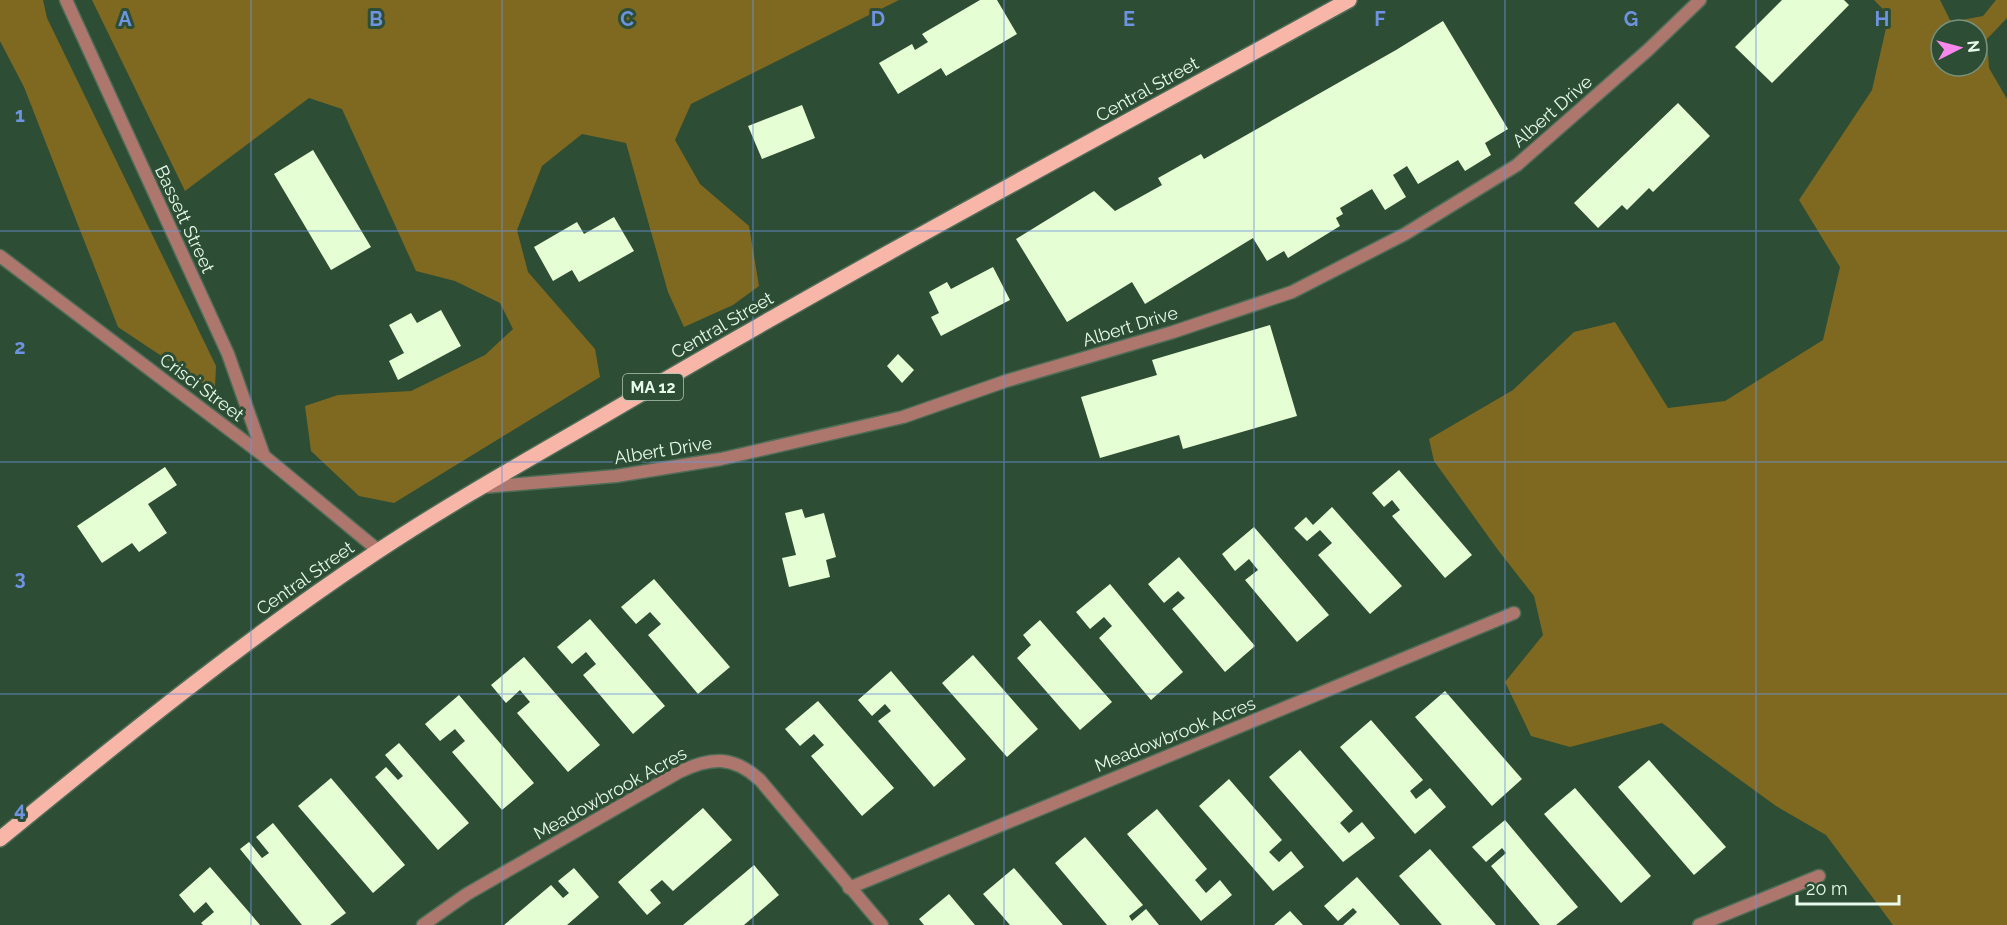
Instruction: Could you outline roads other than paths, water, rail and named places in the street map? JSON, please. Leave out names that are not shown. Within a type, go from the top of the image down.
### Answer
[{"type":"main road","name":"Central Street","points":[[0,839],[165,704],[289,612],[379,551],[748,331],[1349,0]]},
{"type":"street","name":"Bassett Street","points":[[66,0],[228,354],[264,456]]},
{"type":"street","name":"Albert Drive","points":[[483,487],[615,476],[721,459],[903,417],[1006,381],[1173,332],[1292,292],[1405,234],[1517,165],[1648,50],[1700,0]]},
{"type":"street","name":"Crisci Street","points":[[0,256],[264,456],[379,551]]},
{"type":"street","name":"Meadowbrook Acres","points":[[849,888],[1514,613]]},
{"type":"street","name":"Meadowbrook Acres","points":[[423,925],[467,894],[679,772],[697,764],[715,761],[739,764],[760,780],[882,925]]},
{"type":"street","points":[[1699,925],[1820,876]]}]
